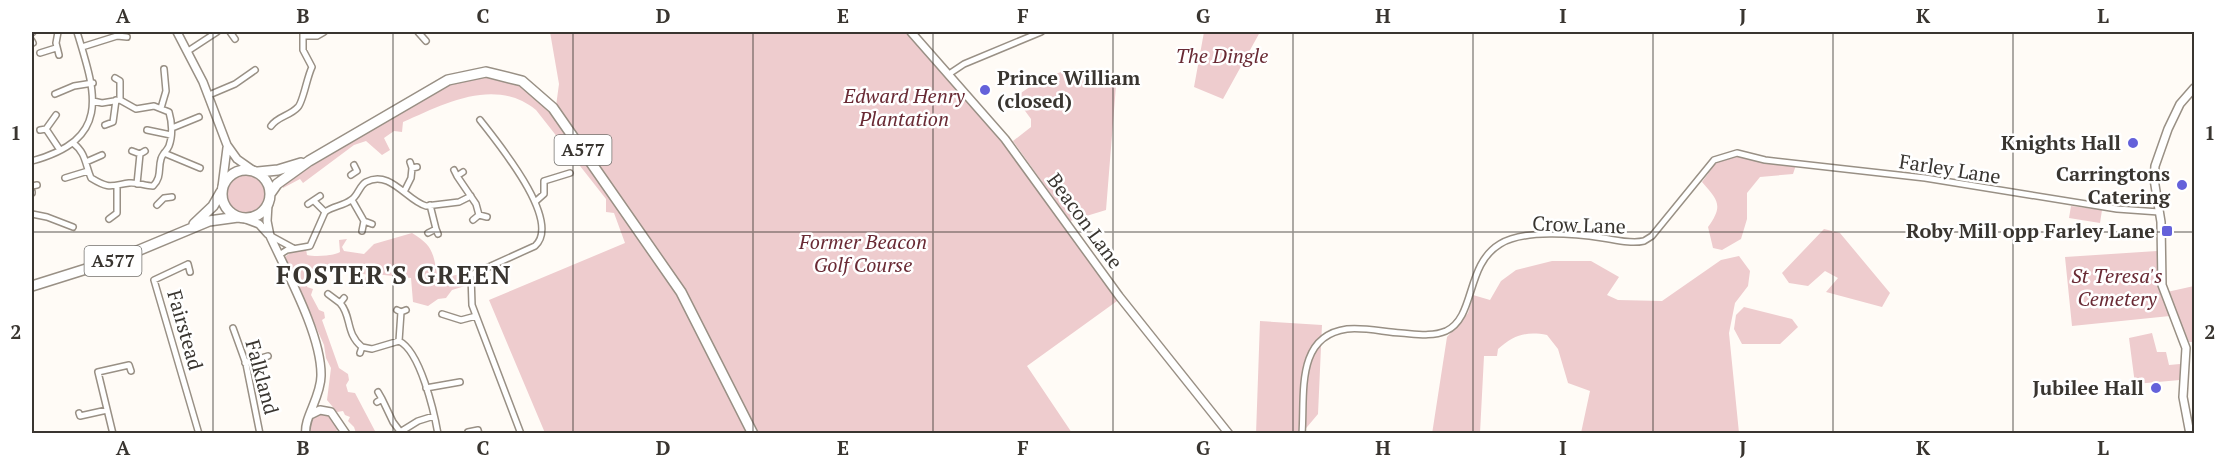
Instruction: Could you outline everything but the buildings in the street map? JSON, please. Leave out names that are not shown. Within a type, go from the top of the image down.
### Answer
[{"type":"main road","name":"A577","points":[[32,286],[118,259],[191,227],[218,219],[256,216],[277,184],[309,161],[448,80],[486,72],[499,73],[522,81],[553,108],[681,292],[753,434]]},
{"type":"main road","name":"A577","points":[[191,227],[213,206],[221,189],[234,172],[278,170],[309,161]]},
{"type":"main road","points":[[256,172],[267,182],[269,199]]},
{"type":"main road","points":[[221,189],[225,207],[240,218]]},
{"type":"street","points":[[58,32],[56,48],[59,55]]},
{"type":"street","points":[[32,161],[73,143],[85,130],[93,101],[93,83],[77,32]]},
{"type":"street","points":[[177,32],[209,95],[227,145],[237,159],[256,172]]},
{"type":"street","points":[[188,51],[217,32]]},
{"type":"street","points":[[230,32],[235,39]]},
{"type":"street","points":[[312,67],[303,50],[304,34],[317,36],[324,32]]},
{"type":"street","points":[[418,32],[426,41]]},
{"type":"street","name":"Beacon Lane","points":[[911,32],[1005,139],[1119,296],[1229,434]]},
{"type":"street","points":[[949,74],[963,64],[1041,32]]},
{"type":"street","points":[[82,47],[117,36],[127,37]]},
{"type":"street","points":[[40,52],[56,48]]},
{"type":"street","points":[[312,67],[320,67]]},
{"type":"street","points":[[270,126],[299,106],[305,81],[312,67]]},
{"type":"street","points":[[161,108],[166,91],[164,69]]},
{"type":"street","points":[[209,95],[235,84],[258,70]]},
{"type":"street","points":[[105,126],[113,122],[120,79]]},
{"type":"street","points":[[55,94],[74,86],[93,83]]},
{"type":"street","points":[[2190,433],[2183,397],[2186,348],[2164,293],[2159,212],[2154,179],[2155,166],[2174,116],[2184,98],[2194,88]]},
{"type":"street","points":[[93,101],[102,103],[118,100],[136,109],[150,106],[169,112],[171,135],[161,157],[160,176],[153,186]]},
{"type":"street","points":[[56,115],[43,130],[60,150]]},
{"type":"street","points":[[171,128],[199,117]]},
{"type":"street","points":[[480,120],[535,202],[542,223],[540,242],[471,275],[472,305],[521,434]]},
{"type":"street","points":[[147,130],[171,135]]},
{"type":"street","points":[[73,143],[80,149],[87,162],[91,178],[112,188],[137,184],[153,186],[164,198]]},
{"type":"street","points":[[221,189],[227,145]]},
{"type":"street","points":[[132,151],[142,152],[137,184]]},
{"type":"street","points":[[164,153],[200,168]]},
{"type":"street","name":"Farley Lane","points":[[1737,153],[1765,160],[1925,178],[2106,208],[2159,212]]},
{"type":"street","name":"Crow Lane","points":[[1302,434],[1305,372],[1312,350],[1325,334],[1349,328],[1428,335],[1448,330],[1466,310],[1471,284],[1480,265],[1500,243],[1531,236],[1554,234],[1644,241],[1652,236],[1714,160],[1737,153]]},
{"type":"street","points":[[87,162],[104,155]]},
{"type":"street","points":[[354,165],[365,183]]},
{"type":"street","points":[[405,190],[411,178],[413,166]]},
{"type":"street","points":[[65,178],[72,179],[88,171]]},
{"type":"street","points":[[351,175],[357,171]]},
{"type":"street","points":[[463,172],[455,173],[471,196],[479,215]]},
{"type":"street","points":[[535,202],[544,194],[544,181],[570,173]]},
{"type":"street","points":[[279,255],[293,248],[306,248],[313,243],[325,212],[352,200],[365,183],[381,181],[405,190],[418,202],[430,206],[459,202],[471,196]]},
{"type":"street","points":[[109,219],[117,213],[117,186]]},
{"type":"street","points":[[308,204],[320,196]]},
{"type":"street","points":[[157,205],[164,198],[172,197]]},
{"type":"street","points":[[269,199],[267,221],[270,236],[317,346],[321,369],[319,394],[305,430],[299,434]]},
{"type":"street","points":[[352,200],[364,221],[372,224]]},
{"type":"street","points":[[315,201],[325,212]]},
{"type":"street","points":[[428,233],[437,232],[430,206]]},
{"type":"street","points":[[32,214],[73,227]]},
{"type":"street","points":[[479,215],[486,217]]},
{"type":"street","points":[[473,220],[479,215]]},
{"type":"street","points":[[240,218],[259,224],[270,236],[293,248]]},
{"type":"street","points":[[362,231],[364,221]]},
{"type":"street","points":[[61,230],[63,223]]},
{"type":"street","name":"Fairstead","points":[[190,272],[188,264],[154,280],[199,434]]},
{"type":"street","points":[[328,294],[342,300],[351,334],[361,350],[399,341]]},
{"type":"street","points":[[399,341],[402,311]]},
{"type":"street","points":[[442,314],[461,321],[477,316]]},
{"type":"street","name":"Falkland","points":[[233,328],[245,363],[261,434]]},
{"type":"street","points":[[399,341],[409,348],[426,388],[438,434]]},
{"type":"street","points":[[2186,348],[2194,346]]},
{"type":"street","points":[[245,363],[268,356]]},
{"type":"street","points":[[113,434],[98,372],[129,365],[131,371]]},
{"type":"street","points":[[426,388],[460,382]]},
{"type":"street","points":[[378,392],[379,400],[398,432],[434,416]]},
{"type":"street","points":[[319,394],[325,410],[339,421],[346,434]]},
{"type":"street","points":[[79,413],[80,416],[106,410]]},
{"type":"street","points":[[309,415],[325,410]]},
{"type":"street","points":[[339,421],[339,434]]},
{"type":"street","points":[[468,432],[479,432],[487,427]]},
{"type":"green space","name":"Former Beacon Golf Course","points":[[550,32],[910,32],[1059,209],[1124,296],[1027,366],[1072,433],[545,433],[489,300],[625,243],[614,213],[606,212],[606,199],[536,110],[520,100],[504,95],[470,96],[436,107],[403,122],[402,132],[394,131],[384,138],[390,150],[382,155],[366,141],[354,145],[303,183],[300,179],[283,188],[283,184],[438,87],[491,75],[533,90],[641,227],[556,106],[559,84]]},
{"type":"green space","name":"The Dingle","points":[[1204,32],[1260,32],[1223,99],[1194,87]]},
{"type":"green space","points":[[1064,71],[1117,73],[1106,210],[1070,221],[1013,141],[1031,127],[1031,119],[1015,97],[1043,78]]},
{"type":"green space","points":[[1741,155],[1796,165],[1793,174],[1760,177],[1747,193],[1747,219],[1741,239],[1722,250],[1713,248],[1708,227],[1716,214],[1717,204],[1702,182],[1718,160]]},
{"type":"green space","points":[[246,171],[261,178],[268,193],[261,208],[246,215],[231,208],[224,193],[231,178]]},
{"type":"green space","points":[[2071,206],[2102,210],[2100,223],[2069,218]]},
{"type":"green space","points":[[1824,229],[1840,233],[1890,293],[1882,307],[1826,292],[1838,278],[1825,271],[1808,286],[1789,283],[1782,273]]},
{"type":"green space","points":[[412,233],[429,247],[438,278],[468,273],[470,279],[468,285],[452,290],[446,298],[438,299],[428,306],[413,302],[411,278],[375,274],[363,287],[360,285],[367,275],[352,270],[310,269],[307,287],[313,289],[311,295],[319,310],[324,312],[325,318],[322,320],[339,368],[348,374],[349,380],[346,385],[348,392],[355,393],[375,431],[375,433],[356,433],[348,421],[350,417],[343,411],[337,412],[327,400],[331,368],[326,358],[324,345],[285,257],[290,253],[306,249],[307,255],[310,256],[337,253],[340,252],[339,240],[347,239],[342,247],[344,251],[364,254],[374,244]]},
{"type":"green space","name":"St Teresa's Cemetery","points":[[2157,251],[2159,285],[2170,316],[2072,326],[2065,257]]},
{"type":"green space","points":[[1739,256],[1750,271],[1748,286],[1735,303],[1729,333],[1739,433],[1581,433],[1590,391],[1568,383],[1558,349],[1547,335],[1533,334],[1521,335],[1509,340],[1498,349],[1497,356],[1484,356],[1480,433],[1432,434],[1447,337],[1468,313],[1473,295],[1490,300],[1501,281],[1516,270],[1552,261],[1591,261],[1619,277],[1607,295],[1618,300],[1662,301],[1721,260]]},
{"type":"green space","points":[[2194,286],[2194,342],[2189,342],[2167,292]]},
{"type":"green space","points":[[1744,307],[1792,319],[1798,327],[1780,344],[1742,344],[1734,329],[1736,315]]},
{"type":"green space","points":[[1260,321],[1322,325],[1318,414],[1302,433],[1256,434]]},
{"type":"green space","points":[[2152,333],[2157,352],[2166,352],[2169,365],[2180,364],[2180,380],[2135,384],[2129,338]]},
{"type":"green space","points":[[320,413],[328,413],[338,426],[336,433],[311,433],[310,420]]},
{"type":"place","name":"Prince William (closed)","points":[[985,90]]},
{"type":"place","name":"Knights Hall","points":[[2133,143]]},
{"type":"place","name":"Carringtons Catering","points":[[2182,185]]},
{"type":"place","name":"Roby Mill opp Farley Lane","points":[[2167,231]]},
{"type":"place","name":"Jubilee Hall","points":[[2156,388]]},
{"type":"district","name":"FOSTER'S GREEN","points":[[394,275]]},
{"type":"park label","name":"Edward Henry Plantation","points":[[904,108]]}]
